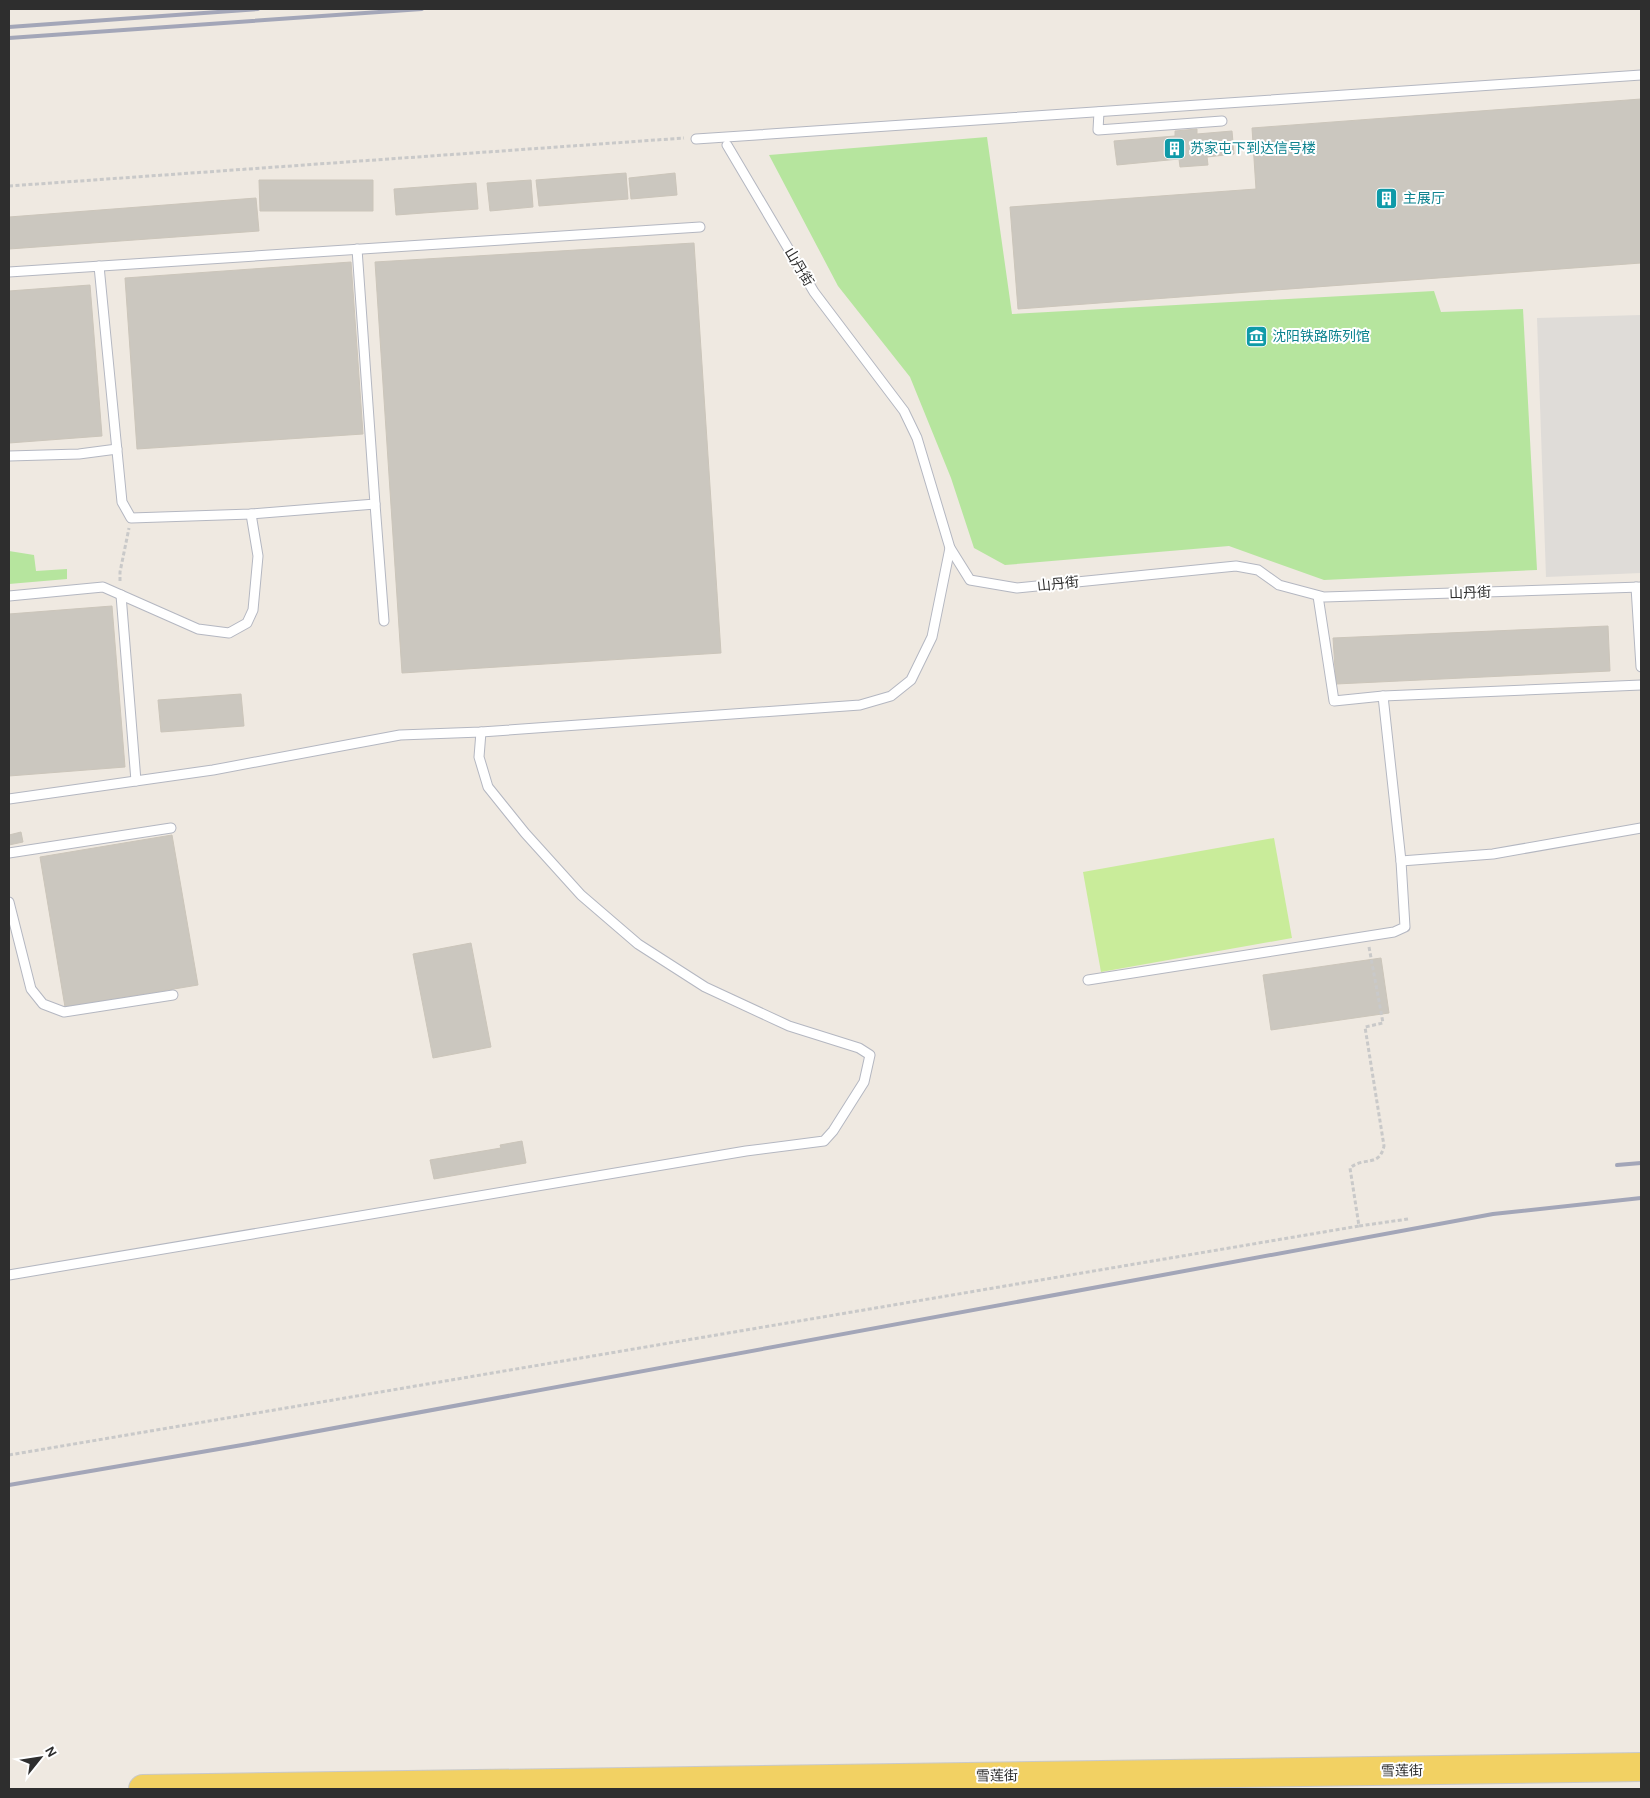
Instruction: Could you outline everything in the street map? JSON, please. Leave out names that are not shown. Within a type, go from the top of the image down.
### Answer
[{"type":"main road","name":"雪莲街","points":[[143,1789],[1641,1767]]},
{"type":"lane","points":[[696,139],[1641,75]]},
{"type":"lane","points":[[1202,105],[1203,123]]},
{"type":"lane","points":[[1099,112],[1098,130],[1222,121]]},
{"type":"lane","name":"山丹街","points":[[727,145],[814,292],[904,411],[917,438],[950,548],[970,580],[1017,588],[1236,566],[1258,570],[1279,585],[1324,598],[1639,587]]},
{"type":"lane","points":[[9,272],[700,227]]},
{"type":"lane","points":[[357,249],[384,621]]},
{"type":"lane","points":[[99,266],[122,502],[131,518],[251,514],[375,504]]},
{"type":"lane","points":[[9,456],[78,454],[117,449]]},
{"type":"lane","points":[[9,596],[103,587],[198,629],[229,634],[247,623],[253,610],[258,556],[251,514]]},
{"type":"lane","points":[[9,799],[213,770],[400,735],[480,732],[860,705],[891,696],[911,680],[932,637],[950,548]]},
{"type":"lane","points":[[1639,587],[1641,668]]},
{"type":"lane","points":[[121,595],[136,781]]},
{"type":"lane","points":[[1318,596],[1334,701],[1383,696],[1641,685]]},
{"type":"lane","points":[[1088,980],[1368,937],[1394,932],[1405,927],[1401,860],[1383,696]]},
{"type":"lane","points":[[9,1275],[746,1151],[824,1141],[833,1132],[864,1082],[870,1055],[859,1048],[789,1026],[705,987],[638,944],[581,895],[525,833],[488,786],[480,757],[480,732]]},
{"type":"lane","points":[[9,853],[171,828]]},
{"type":"lane","points":[[1401,860],[1493,854],[1641,828]]},
{"type":"lane","points":[[9,902],[31,989],[43,1004],[64,1012],[173,994]]},
{"type":"path","points":[[9,186],[674,138],[696,139]]},
{"type":"path","points":[[121,595],[120,572],[131,518]]},
{"type":"path","points":[[1359,1226],[1350,1168],[1359,1162],[1376,1160],[1382,1154],[1384,1146],[1365,1027],[1383,1023],[1368,937]]},
{"type":"path","points":[[9,1455],[1408,1219]]},
{"type":"green space","points":[[987,137],[1012,314],[1434,291],[1441,312],[1523,309],[1537,570],[1324,580],[1229,546],[1005,565],[974,548],[951,478],[910,377],[838,286],[769,155]]},
{"type":"green space","points":[[9,551],[34,555],[36,571],[67,569],[67,579],[9,584]]},
{"type":"green space","points":[[1274,838],[1292,938],[1101,972],[1083,872]]},
{"type":"shaded area","points":[[1641,315],[1641,573],[1546,577],[1537,318]]},
{"type":"building","name":"主展厅","points":[[1641,99],[1641,263],[1018,309],[1010,207],[1256,189],[1252,128]]},
{"type":"building","name":"苏家屯下到达信号楼","points":[[1197,129],[1197,134],[1232,131],[1234,154],[1207,157],[1208,165],[1180,167],[1179,159],[1117,165],[1114,141],[1175,136],[1175,131]]},
{"type":"building","points":[[626,173],[628,199],[539,206],[536,180]]},
{"type":"building","points":[[675,173],[677,195],[631,199],[629,178]]},
{"type":"building","points":[[259,180],[373,180],[373,211],[260,211]]},
{"type":"building","points":[[531,180],[533,207],[490,211],[487,183]]},
{"type":"building","points":[[476,183],[478,209],[396,215],[394,189]]},
{"type":"building","points":[[256,198],[259,231],[9,249],[9,217]]},
{"type":"building","points":[[694,243],[721,653],[402,673],[375,262]]},
{"type":"building","points":[[351,262],[363,434],[137,449],[125,278]]},
{"type":"building","points":[[90,285],[102,436],[9,443],[9,291]]},
{"type":"building","points":[[112,606],[125,767],[9,776],[9,614]]},
{"type":"building","points":[[1608,626],[1610,671],[1336,684],[1333,638]]},
{"type":"building","points":[[241,694],[244,726],[161,732],[158,700]]},
{"type":"building","points":[[21,832],[23,842],[9,845],[9,835]]},
{"type":"building","points":[[172,835],[198,985],[65,1007],[40,857]]},
{"type":"building","points":[[471,943],[491,1047],[433,1058],[413,954]]},
{"type":"building","points":[[1381,958],[1389,1013],[1271,1030],[1263,975]]},
{"type":"building","points":[[522,1141],[526,1163],[434,1179],[430,1160],[501,1148],[500,1145]]},
{"type":"railway","points":[[9,27],[258,9]]},
{"type":"railway","points":[[9,38],[422,9]]},
{"type":"railway","points":[[1617,1165],[1641,1163]]},
{"type":"railway","points":[[9,1485],[248,1444],[1493,1214],[1641,1198]]},
{"type":"place","name":"苏家屯下到达信号楼","points":[[1174,148]]},
{"type":"place","name":"主展厅","points":[[1387,198]]},
{"type":"place","name":"沈阳铁路陈列馆","points":[[1256,336]]}]
